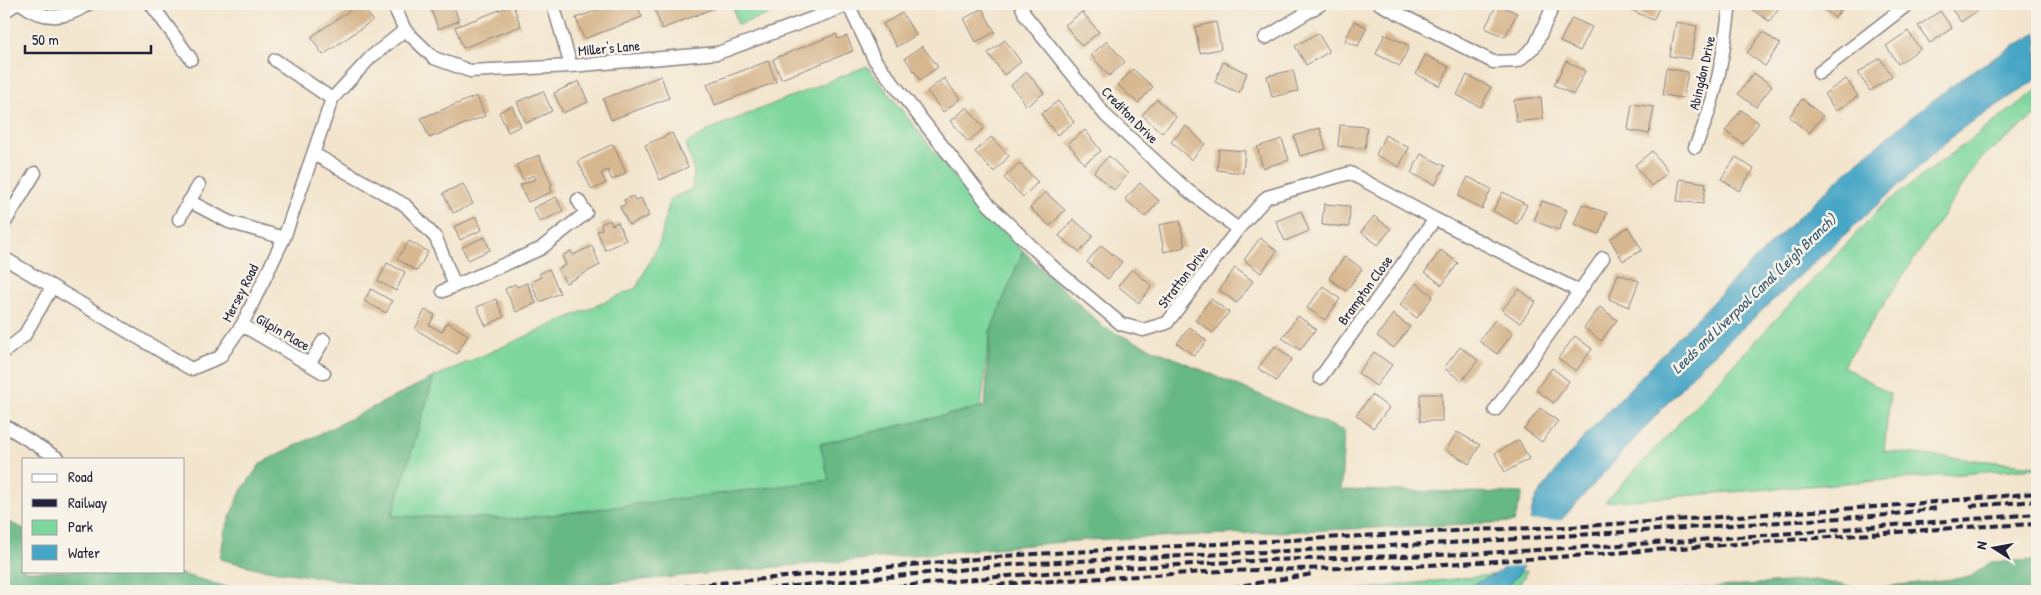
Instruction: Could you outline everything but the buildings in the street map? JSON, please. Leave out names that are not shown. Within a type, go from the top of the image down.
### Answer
[{"type":"street","points":[[4,12],[16,4]]},
{"type":"street","points":[[22,4],[35,14],[56,17],[76,12],[88,4]]},
{"type":"street","points":[[151,4],[191,59]]},
{"type":"street","name":"Miller's Lane","points":[[393,4],[404,30],[434,58],[470,71],[571,66],[718,53],[848,4]]},
{"type":"street","points":[[553,4],[571,66]]},
{"type":"street","name":"Stratton Drive","points":[[848,4],[874,58],[989,205],[1053,267],[1121,324],[1143,330],[1167,323],[1238,229],[1268,198],[1350,174],[1579,291]]},
{"type":"street","name":"Crediton Drive","points":[[1021,4],[1025,15],[1106,116],[1186,189],[1238,229]]},
{"type":"street","points":[[1265,38],[1321,4]]},
{"type":"street","points":[[1380,4],[1493,62],[1518,61],[1529,51],[1534,46],[1554,4]]},
{"type":"street","name":"Abingdon Drive","points":[[1695,147],[1708,119],[1725,45],[1730,4]]},
{"type":"street","points":[[1819,73],[1908,4]]},
{"type":"street","name":"Mersey Road","points":[[4,258],[191,369],[220,357],[242,325],[284,238],[332,99],[371,57],[404,30]]},
{"type":"street","points":[[275,60],[332,99]]},
{"type":"street","points":[[314,154],[405,204],[436,238],[449,288],[540,249],[586,213],[578,200]]},
{"type":"street","points":[[4,224],[35,174]]},
{"type":"street","points":[[179,219],[199,185]]},
{"type":"street","points":[[189,201],[229,222],[284,238]]},
{"type":"street","name":"Brampton Close","points":[[1320,378],[1435,219]]},
{"type":"street","points":[[1496,410],[1603,258]]},
{"type":"street","points":[[4,352],[24,336],[52,287]]},
{"type":"street","name":"Gilpin Place","points":[[242,325],[324,373]]},
{"type":"street","name":"Gilpin Place","points":[[309,364],[324,340]]},
{"type":"street","points":[[4,425],[57,458]]},
{"type":"green space","points":[[732,4],[800,4],[738,25]]},
{"type":"green space","points":[[867,66],[977,206],[1023,251],[990,332],[981,407],[820,444],[830,480],[518,519],[392,516],[434,377],[636,288],[660,242],[670,199],[692,189],[694,172],[686,144],[713,128]]},
{"type":"green space","points":[[2037,90],[2037,114],[1981,158],[1843,366],[1890,394],[1884,451],[2037,466],[2037,468],[1605,502],[1882,206]]},
{"type":"green space","points":[[1023,251],[1104,328],[1344,431],[1341,490],[1523,493],[1514,522],[1086,540],[528,591],[415,591],[260,569],[220,559],[225,530],[241,491],[261,463],[434,377],[392,516],[518,519],[829,480],[820,444],[985,406],[990,332]]},
{"type":"green space","points":[[4,520],[22,528],[22,572],[175,572],[242,591],[4,591]]},
{"type":"green space","points":[[2037,560],[2037,591],[1663,591],[1814,580],[1864,589],[1970,577],[1991,562]]},
{"type":"green space","points":[[1527,571],[1516,591],[1345,591]]},
{"type":"water","name":"Leeds and Liverpool Canal (Leigh Branch)","points":[[2037,33],[2037,79],[1957,132],[1700,367],[1562,519],[1505,591],[1468,591],[1475,583],[1500,571],[1511,558],[1528,530],[1533,506],[1538,495],[1569,455],[1620,398],[1777,237],[1849,170],[1925,107],[1973,71]]},
{"type":"pier","points":[[1564,520],[1529,566],[1500,568],[1527,526],[1527,521]]},
{"type":"railway","points":[[636,591],[1017,555],[1471,530],[1569,527],[1888,506],[2037,493]]},
{"type":"railway","points":[[1970,506],[2037,501]]},
{"type":"railway","points":[[743,591],[1018,564],[1469,542],[1888,515],[1937,508]]},
{"type":"railway","points":[[850,591],[1018,575],[1118,568],[1271,560],[1468,554],[1687,541],[2037,514]]},
{"type":"railway","points":[[938,591],[1018,583],[1223,571],[1415,566],[1966,527],[2037,524]]},
{"type":"railway","points":[[1208,591],[1313,574]]}]
